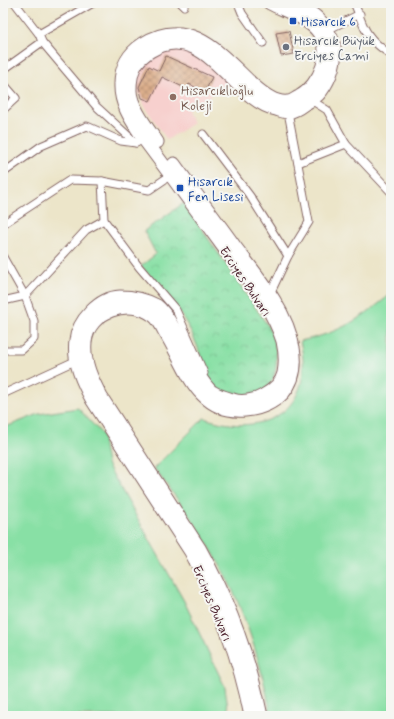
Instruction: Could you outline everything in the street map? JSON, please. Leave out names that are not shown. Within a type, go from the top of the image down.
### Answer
[{"type":"highway","name":"Erciyes Bulvarı","points":[[251,716],[240,670],[203,574],[191,552],[93,401],[84,384],[78,367],[75,342],[78,329],[90,312],[103,303],[119,297],[135,298],[159,308],[170,321],[202,381],[212,391],[237,402],[247,401],[262,397],[280,382],[284,373],[285,357],[283,341],[265,302],[171,175],[140,141],[120,94],[124,65],[131,54],[148,41],[167,34],[187,34],[204,42],[219,53],[261,92],[272,99],[287,102],[304,94],[313,86],[320,74],[324,58],[324,45],[316,28],[270,3]]},
{"type":"highway","points":[[288,112],[311,100],[320,92],[329,78],[334,58],[334,44],[327,30],[312,14],[290,3]]},
{"type":"highway","name":"Erciyes Bulvarı","points":[[261,716],[249,667],[236,630],[211,570],[199,548],[101,397],[92,380],[87,365],[85,343],[87,332],[97,318],[120,307],[133,307],[153,315],[162,327],[195,386],[206,399],[222,407],[236,411],[266,405],[287,388],[293,376],[295,357],[292,338],[270,294],[161,147],[137,111],[130,93],[130,79],[133,68],[138,60],[144,55],[168,43],[185,43],[199,50],[213,60],[255,99],[268,108],[288,112]]},
{"type":"street","points":[[15,3],[39,34],[42,42],[96,106],[140,141]]},
{"type":"street","points":[[39,34],[93,3]]},
{"type":"street","points":[[238,3],[242,13],[263,43]]},
{"type":"street","points":[[354,3],[360,14],[364,28],[375,42],[391,55]]},
{"type":"street","points":[[327,30],[360,14]]},
{"type":"street","points":[[3,70],[42,42]]},
{"type":"street","points":[[3,84],[16,98],[3,110]]},
{"type":"street","points":[[311,100],[327,110],[346,144],[391,192]]},
{"type":"street","points":[[270,294],[288,256],[309,222],[288,112]]},
{"type":"street","points":[[3,173],[41,146],[87,126],[121,141],[140,141]]},
{"type":"street","points":[[203,134],[250,196],[288,256]]},
{"type":"street","points":[[298,163],[346,144]]},
{"type":"street","points":[[3,224],[70,180],[102,181],[149,190],[171,175]]},
{"type":"street","points":[[102,181],[104,220],[139,267],[176,310],[204,373],[208,387]]},
{"type":"street","points":[[3,301],[25,296],[86,230],[104,220]]},
{"type":"street","points":[[3,257],[6,269],[25,296],[34,321],[34,339],[22,350],[3,350]]},
{"type":"street","points":[[3,394],[77,360]]},
{"type":"shaded area","name":"Hisarcıklıoğlu Koleji","points":[[155,48],[192,51],[230,83],[187,110],[193,123],[167,140],[145,107],[135,86],[135,75]]},
{"type":"green space","points":[[184,203],[268,326],[276,352],[275,371],[272,380],[267,387],[258,394],[233,396],[221,393],[215,389],[207,377],[191,332],[179,312],[141,266],[156,254],[144,231]]},
{"type":"green space","points":[[391,294],[391,716],[271,716],[262,673],[248,629],[231,587],[197,527],[154,468],[204,418],[226,424],[247,425],[265,421],[281,413],[293,401],[301,385],[303,365],[300,341],[327,334],[349,324]]},
{"type":"green space","points":[[78,408],[102,434],[107,464],[184,601],[225,687],[229,716],[3,716],[3,428],[39,414]]},
{"type":"building","name":"Hisarcık Büyük Erciyes Cami","points":[[289,31],[294,54],[281,56],[276,33]]},
{"type":"building","points":[[166,56],[212,77],[205,92],[189,84],[187,89],[162,77],[150,101],[142,98],[139,87],[149,66],[159,71]]},
{"type":"place","name":"Hisarcık 6","points":[[293,21]]},
{"type":"place","name":"Hisarcık Büyük Erciyes Cami","points":[[286,47]]},
{"type":"place","name":"Hisarcıklıoğlu Koleji","points":[[173,97]]},
{"type":"place","name":"Hisarcık Fen Lisesi","points":[[180,188]]}]
